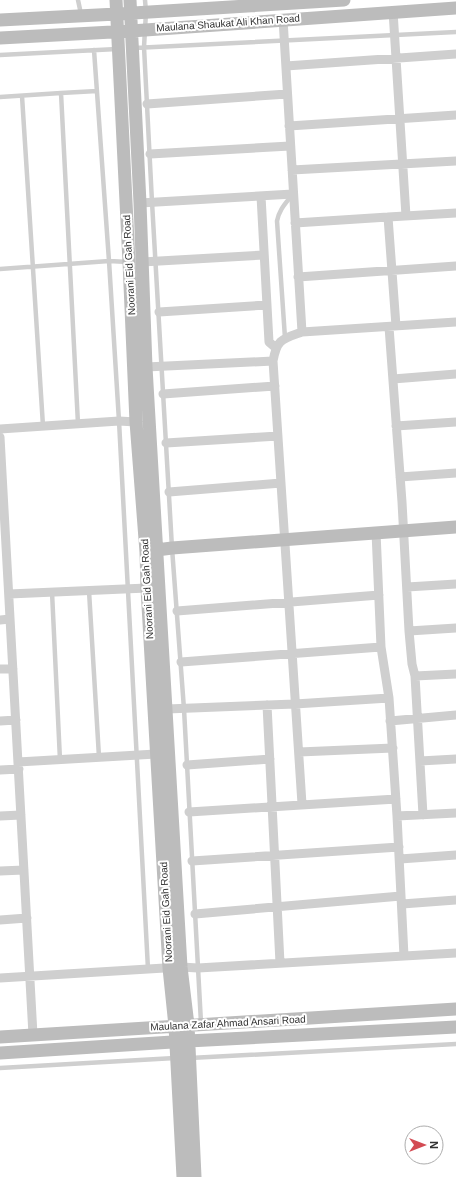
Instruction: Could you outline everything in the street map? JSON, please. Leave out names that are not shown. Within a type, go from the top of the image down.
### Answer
[{"type":"main road","name":"Noorani Eid Gah Road","points":[[116,0],[118,31],[132,48],[136,262],[136,422],[167,709],[175,968]]},
{"type":"main road","name":"Maulana Shaukat Ali Khan Road","points":[[0,20],[117,14],[130,7],[145,6],[344,0]]},
{"type":"main road","name":"Noorani Eid Gah Road","points":[[130,7],[132,48],[146,203],[136,262],[146,367],[151,551],[146,588],[156,754],[195,1177]]},
{"type":"main road","name":"Maulana Shaukat Ali Khan Road","points":[[0,38],[131,31],[393,11],[456,8]]},
{"type":"main road","points":[[151,551],[172,548],[456,527]]},
{"type":"main road","name":"Maulana Zafar Ahmad Ansari Road","points":[[0,1037],[456,1009]]},
{"type":"main road","name":"Maulana Zafar Ahmad Ansari Road","points":[[0,1054],[182,1042],[456,1027]]},
{"type":"main road","name":"Noorani Eid Gah Road","points":[[183,1058],[183,1177]]},
{"type":"street","points":[[393,11],[406,216]]},
{"type":"street","points":[[283,19],[302,332]]},
{"type":"street","points":[[286,66],[456,54]]},
{"type":"street","points":[[147,104],[287,94]]},
{"type":"street","points":[[289,126],[456,115]]},
{"type":"street","points":[[150,154],[290,146]]},
{"type":"street","points":[[292,170],[456,161]]},
{"type":"street","points":[[146,203],[293,194]]},
{"type":"street","points":[[261,196],[269,342],[276,348]]},
{"type":"street","points":[[295,223],[456,213]]},
{"type":"street","points":[[388,217],[392,270],[393,379],[404,531],[409,631],[412,664],[416,676],[423,815]]},
{"type":"street","points":[[136,262],[264,255]]},
{"type":"street","points":[[298,277],[456,266]]},
{"type":"street","points":[[159,312],[267,305]]},
{"type":"street","points":[[302,804],[273,361],[276,348],[284,338],[302,332],[456,322]]},
{"type":"street","points":[[146,367],[273,361]]},
{"type":"street","points":[[393,379],[456,374]]},
{"type":"street","points":[[163,394],[275,386]]},
{"type":"street","points":[[0,429],[118,421],[136,422]]},
{"type":"street","points":[[396,426],[456,422]]},
{"type":"street","points":[[166,443],[278,436]]},
{"type":"street","points":[[0,437],[4,569],[9,594],[33,1035]]},
{"type":"street","points":[[400,477],[456,472]]},
{"type":"street","points":[[169,492],[281,484]]},
{"type":"street","points":[[376,532],[381,647],[389,698],[393,748],[404,956]]},
{"type":"street","points":[[407,587],[456,584]]},
{"type":"street","points":[[9,594],[146,588]]},
{"type":"street","points":[[177,611],[379,595]]},
{"type":"street","points":[[0,620],[10,620]]},
{"type":"street","points":[[409,631],[456,628]]},
{"type":"street","points":[[181,662],[381,647]]},
{"type":"street","points":[[0,669],[13,668]]},
{"type":"street","points":[[416,676],[456,674]]},
{"type":"street","points":[[167,709],[295,704],[389,698]]},
{"type":"street","points":[[267,705],[280,963]]},
{"type":"street","points":[[390,721],[456,715]]},
{"type":"street","points":[[0,721],[16,720]]},
{"type":"street","points":[[298,752],[393,748]]},
{"type":"street","points":[[0,770],[60,760],[156,754]]},
{"type":"street","points":[[187,765],[270,759]]},
{"type":"street","points":[[420,761],[456,759]]},
{"type":"street","points":[[189,812],[396,799]]},
{"type":"street","points":[[397,816],[456,814]]},
{"type":"street","points":[[0,816],[21,815]]},
{"type":"street","points":[[192,861],[399,847]]},
{"type":"street","points":[[400,859],[456,855]]},
{"type":"street","points":[[0,871],[24,870]]},
{"type":"street","points":[[195,914],[277,907],[401,900],[456,900]]},
{"type":"street","points":[[0,920],[27,918]]},
{"type":"street","points":[[0,978],[456,953]]},
{"type":"lane","points":[[78,0],[82,16]]},
{"type":"lane","points":[[132,48],[145,30],[145,6]]},
{"type":"lane","points":[[0,55],[456,32]]},
{"type":"lane","points":[[132,48],[147,104],[150,154],[146,203],[156,261],[172,548],[184,709],[201,1025]]},
{"type":"lane","points":[[94,50],[109,261],[148,969]]},
{"type":"lane","points":[[0,97],[97,90]]},
{"type":"lane","points":[[61,93],[78,424]]},
{"type":"lane","points":[[22,96],[43,426]]},
{"type":"lane","points":[[284,338],[277,221],[282,208],[293,194]]},
{"type":"lane","points":[[0,269],[109,261],[136,262]]},
{"type":"lane","points":[[90,591],[99,757]]},
{"type":"lane","points":[[52,592],[60,760]]},
{"type":"lane","points":[[0,1068],[456,1044]]}]
